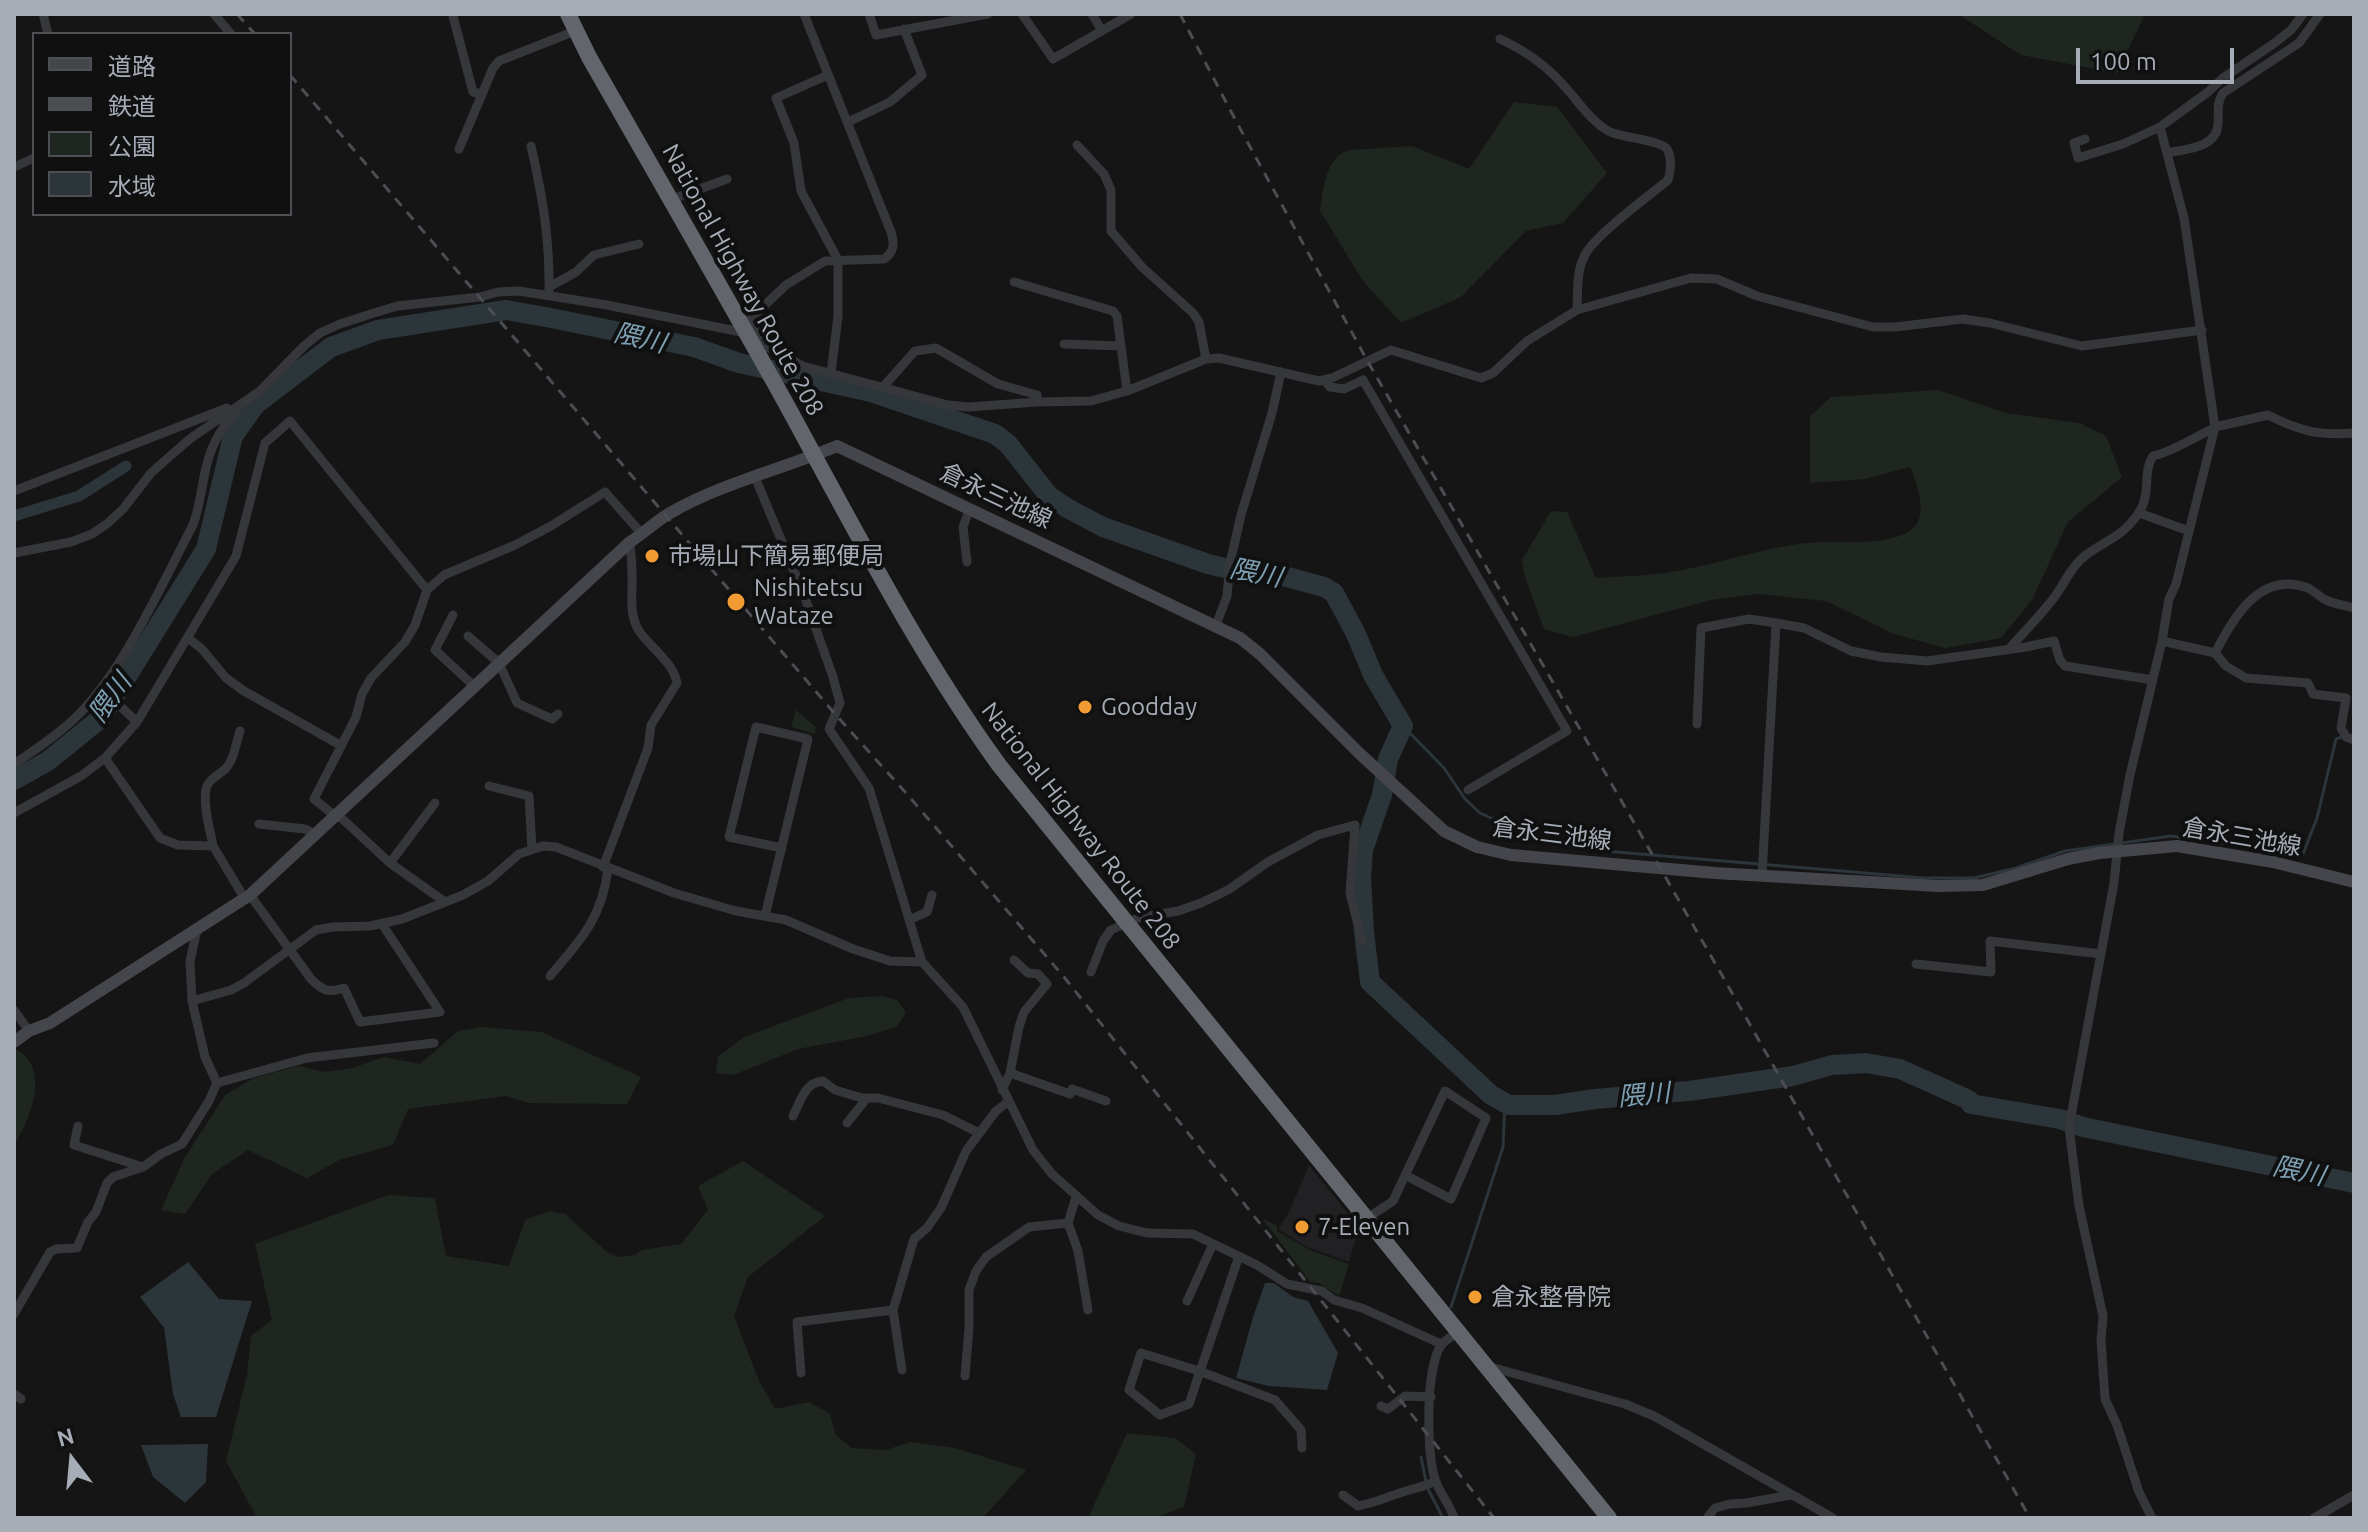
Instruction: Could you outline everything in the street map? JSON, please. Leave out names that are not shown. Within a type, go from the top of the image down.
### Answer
[{"type":"highway","name":"National Highway Route 208","points":[[568,14],[670,200],[746,329],[862,545],[962,713],[999,765],[1609,1518]]},
{"type":"main road","name":"倉永三池線","points":[[14,1042],[29,1031],[50,1023],[247,897],[630,542],[674,511],[837,446],[1240,638],[1411,803],[1444,831],[1477,847],[1511,855],[1762,876],[1938,886],[1983,885],[2068,859],[2177,846],[2273,862],[2354,882]]},
{"type":"street","points":[[214,14],[229,32]]},
{"type":"street","points":[[746,329],[786,285],[825,261],[884,259],[889,255],[894,241],[804,14]]},
{"type":"street","points":[[869,14],[876,35],[988,14]]},
{"type":"street","points":[[1022,14],[1053,59],[1131,14]]},
{"type":"street","points":[[1092,14],[1102,31]]},
{"type":"street","points":[[2085,139],[2074,143],[2078,158],[2123,144],[2160,127],[2283,36],[2303,14]]},
{"type":"street","points":[[2167,153],[2206,144],[2216,135],[2217,103],[2223,93],[2299,43],[2320,14]]},
{"type":"street","points":[[453,16],[473,92],[482,94]]},
{"type":"street","points":[[848,122],[890,102],[922,75],[904,29]]},
{"type":"street","points":[[459,149],[493,68],[499,61],[575,31]]},
{"type":"street","points":[[1500,39],[1536,61],[1562,83],[1589,116],[1611,133],[1662,144],[1667,150],[1671,173],[1668,180],[1601,236],[1584,256],[1579,270],[1577,310]]},
{"type":"street","points":[[828,75],[776,98],[794,143],[801,191],[838,260],[838,316],[831,373]]},
{"type":"street","points":[[2152,1518],[2139,1492],[2105,1399],[2101,1341],[2103,1316],[2079,1206],[2069,1127],[2114,883],[2130,775],[2169,599],[2176,584],[2214,428],[2184,218],[2160,127]]},
{"type":"street","points":[[1077,145],[1104,174],[1111,190],[1111,231],[1142,267],[1193,313],[1199,322],[1206,359]]},
{"type":"street","points":[[531,146],[545,210],[549,290]]},
{"type":"street","points":[[670,200],[727,179]]},
{"type":"street","points":[[549,290],[594,255],[639,244]]},
{"type":"street","points":[[14,553],[71,542],[92,534],[108,523],[151,473],[191,438],[260,391],[320,333],[397,306],[480,297],[489,293],[549,290],[746,329],[769,348],[803,366],[948,405],[969,407],[1091,401],[1127,391],[1206,359],[1219,358],[1319,381],[1379,358],[1391,350],[1481,378],[1493,373],[1527,341],[1577,310],[1705,277],[1757,296],[1873,327],[1963,319],[2082,346],[2202,330]]},
{"type":"street","points":[[1014,282],[1113,311],[1117,316],[1127,391]]},
{"type":"street","points":[[1064,344],[1121,346]]},
{"type":"street","points":[[883,387],[915,351],[936,348],[998,384],[1037,395],[1037,402]]},
{"type":"street","points":[[1216,625],[1227,596],[1230,563],[1241,515],[1281,372]]},
{"type":"street","points":[[1324,380],[1330,387],[1344,389],[1363,380],[1567,731],[1468,790]]},
{"type":"street","points":[[14,491],[242,403]]},
{"type":"street","points":[[14,764],[48,741],[105,692],[193,525],[216,438],[242,403]]},
{"type":"street","points":[[2008,650],[2054,598],[2085,555],[2120,535],[2139,513],[2146,498],[2153,456],[2164,454],[2214,428],[2268,415],[2293,428],[2327,435],[2354,433]]},
{"type":"street","points":[[14,813],[81,776],[105,758],[137,722],[236,556],[265,443],[290,421],[427,590]]},
{"type":"street","points":[[755,477],[828,659],[840,703],[829,729],[869,788],[922,962],[963,1007],[1033,1150],[1076,1197],[1098,1215],[1119,1226],[1147,1233],[1193,1234],[1287,1284],[1322,1291],[1334,1300],[1362,1308],[1441,1344]]},
{"type":"street","points":[[445,902],[390,863],[314,799],[356,717],[362,694],[371,678],[405,642],[415,625],[427,590],[444,575],[515,545],[605,492],[642,534]]},
{"type":"street","points":[[967,562],[963,527],[970,508]]},
{"type":"street","points":[[2139,513],[2189,531]]},
{"type":"street","points":[[550,976],[587,933],[606,887],[606,868],[648,748],[651,725],[677,683],[675,673],[634,621],[630,601],[633,576],[630,542]]},
{"type":"street","points":[[2215,653],[2230,624],[2251,599],[2270,587],[2308,588],[2326,601],[2354,608]]},
{"type":"street","points":[[453,615],[435,650],[474,686]]},
{"type":"street","points":[[1697,724],[1701,628],[1749,619],[1804,628],[1851,651],[1927,661],[2054,641],[2065,666],[2153,680]]},
{"type":"street","points":[[1762,876],[1776,623]]},
{"type":"street","points":[[468,636],[499,663],[517,703],[552,719],[558,714]]},
{"type":"street","points":[[188,638],[235,685],[340,745]]},
{"type":"street","points":[[2162,641],[2215,653],[2226,666],[2246,678],[2308,683],[2313,694],[2346,698],[2341,728],[2346,737],[2354,740]]},
{"type":"street","points":[[105,692],[137,722]]},
{"type":"street","points":[[765,916],[782,848],[808,739],[756,727],[729,837],[782,848]]},
{"type":"street","points":[[240,731],[232,760],[206,789],[207,813],[213,846],[247,897],[321,989],[330,992],[344,988],[360,1022],[440,1012],[382,924]]},
{"type":"street","points":[[105,758],[160,838],[178,845],[213,846]]},
{"type":"street","points":[[489,786],[529,796],[532,849]]},
{"type":"street","points":[[390,863],[435,803]]},
{"type":"street","points":[[259,824],[305,829],[315,834]]},
{"type":"street","points":[[1091,972],[1103,941],[1111,930],[1138,918],[1178,911],[1201,903],[1318,835],[1355,825],[1350,893],[1362,941]]},
{"type":"street","points":[[192,1001],[244,983],[316,930],[382,924],[402,919],[488,881],[519,854],[543,846],[556,847],[674,893],[736,911],[786,920],[853,949],[890,961],[922,962]]},
{"type":"street","points":[[909,920],[927,912],[932,895]]},
{"type":"street","points":[[14,1314],[50,1252],[77,1248],[107,1183],[113,1177],[143,1167],[182,1144],[209,1101],[217,1083],[205,1057],[192,1001],[190,961],[197,930]]},
{"type":"street","points":[[1916,964],[1991,972],[1990,941],[2101,954]]},
{"type":"street","points":[[1002,1090],[1010,1073],[1024,1012],[1047,984],[1038,974],[1028,973],[1014,960]]},
{"type":"street","points":[[14,1010],[29,1031]]},
{"type":"street","points":[[217,1083],[307,1058],[434,1043]]},
{"type":"street","points":[[1010,1073],[1070,1094],[1072,1089],[1106,1101]]},
{"type":"street","points":[[793,1116],[807,1088],[815,1081],[823,1081],[835,1090],[943,1115],[979,1133]]},
{"type":"street","points":[[1366,1219],[1393,1201],[1405,1175],[1445,1091],[1486,1118],[1451,1199],[1405,1175]]},
{"type":"street","points":[[847,1123],[867,1098]]},
{"type":"street","points":[[902,1370],[893,1310],[914,1239],[927,1228],[941,1208],[966,1151],[996,1111],[1008,1102]]},
{"type":"street","points":[[78,1126],[74,1145],[143,1167]]},
{"type":"street","points":[[1076,1197],[1068,1223],[1078,1251],[1088,1310]]},
{"type":"street","points":[[965,1376],[969,1290],[976,1271],[986,1257],[1029,1227],[1068,1223]]},
{"type":"street","points":[[1187,1301],[1213,1244]]},
{"type":"street","points":[[1239,1256],[1199,1371],[1189,1404],[1160,1415],[1129,1390],[1141,1353],[1199,1371],[1275,1400],[1301,1430],[1302,1448]]},
{"type":"street","points":[[801,1373],[797,1322],[893,1310]]},
{"type":"street","points":[[1454,1518],[1435,1481],[1429,1447],[1431,1369],[1441,1344],[1458,1332]]},
{"type":"street","points":[[1487,1366],[1625,1404],[1654,1416],[1833,1518]]},
{"type":"street","points":[[1381,1406],[1388,1409],[1405,1396],[1431,1397]]},
{"type":"street","points":[[1343,1495],[1358,1506],[1421,1489],[1435,1481]]},
{"type":"street","points":[[1707,1518],[1715,1508],[1791,1495]]},
{"type":"street","points":[[2314,1518],[2354,1495]]},
{"type":"shaded area","points":[[1309,1165],[1359,1227],[1349,1262],[1307,1247],[1278,1229],[1289,1212]]},
{"type":"green space","points":[[1958,14],[2145,14],[2117,73],[2021,55]]},
{"type":"green space","points":[[1514,102],[1557,107],[1607,173],[1563,223],[1526,231],[1461,297],[1401,323],[1363,281],[1320,211],[1330,167],[1334,160],[1349,150],[1412,146],[1469,169]]},
{"type":"green space","points":[[1938,390],[2006,413],[2079,423],[2106,436],[2122,477],[2068,522],[2032,600],[2001,638],[1945,648],[1894,634],[1826,601],[1758,594],[1711,600],[1573,637],[1544,629],[1522,560],[1551,511],[1567,512],[1596,578],[1666,573],[1784,546],[1885,540],[1908,532],[1916,525],[1921,512],[1910,467],[1864,479],[1810,483],[1810,416],[1831,397]]},
{"type":"green space","points":[[796,710],[816,727],[815,734],[791,727]]},
{"type":"green space","points":[[882,996],[897,1000],[906,1013],[896,1027],[867,1036],[798,1049],[733,1075],[716,1073],[718,1057],[744,1037],[849,998]]},
{"type":"green space","points":[[483,1027],[542,1032],[641,1077],[627,1104],[529,1103],[506,1096],[408,1109],[393,1145],[339,1160],[307,1178],[248,1150],[212,1174],[185,1214],[161,1210],[184,1159],[225,1095],[254,1078],[298,1066],[325,1072],[352,1068],[384,1057],[420,1064],[458,1031]]},
{"type":"green space","points":[[14,1048],[26,1057],[33,1068],[35,1094],[14,1146]]},
{"type":"green space","points":[[743,1161],[825,1216],[748,1277],[734,1316],[759,1381],[775,1409],[809,1402],[830,1414],[836,1435],[851,1448],[886,1450],[910,1442],[955,1448],[1026,1470],[983,1518],[257,1518],[226,1461],[247,1375],[251,1336],[272,1320],[255,1244],[388,1195],[435,1198],[446,1256],[509,1266],[525,1220],[549,1211],[565,1214],[607,1252],[618,1257],[636,1255],[641,1250],[681,1244],[708,1210],[698,1186]]},
{"type":"green space","points":[[1262,1218],[1277,1226],[1277,1231],[1310,1250],[1349,1264],[1339,1296],[1319,1283],[1310,1282]]},
{"type":"green space","points":[[1127,1433],[1175,1438],[1196,1454],[1184,1507],[1154,1518],[1088,1518]]},
{"type":"water","points":[[188,1262],[219,1299],[252,1301],[216,1417],[181,1417],[173,1394],[164,1328],[140,1297]]},
{"type":"water","points":[[1265,1283],[1274,1283],[1293,1297],[1308,1301],[1338,1353],[1327,1390],[1269,1386],[1236,1378]]},
{"type":"water","points":[[208,1444],[206,1482],[185,1503],[153,1477],[141,1445]]},
{"type":"waterway","name":"隈川","points":[[14,780],[48,761],[101,718],[206,549],[233,436],[256,404],[331,347],[378,330],[506,310],[694,347],[739,363],[871,392],[995,434],[1008,444],[1049,496],[1103,527],[1208,564],[1280,575],[1324,587],[1334,593],[1373,675],[1403,726],[1388,759],[1382,795],[1363,850],[1361,877],[1370,982],[1491,1095],[1509,1105],[1555,1105],[1689,1091],[1793,1076],[1832,1065],[1866,1063],[1900,1069],[1969,1100],[1971,1104],[2060,1119],[2083,1127],[2354,1183]]},
{"type":"waterway","points":[[14,516],[79,496],[126,466]]},
{"type":"waterway","points":[[1403,726],[1444,768],[1465,799],[1480,813],[1558,843],[1593,850],[1924,878],[1974,878],[2065,851],[2171,836],[2303,854],[2317,818],[2336,739],[2342,737]]},
{"type":"waterway","points":[[1451,1307],[1503,1147],[1505,1103]]},
{"type":"waterway","points":[[1421,1457],[1427,1487],[1443,1518]]},
{"type":"railway","points":[[237,14],[253,32]]},
{"type":"railway","points":[[1180,14],[1368,362],[1719,970],[2030,1518]]},
{"type":"railway","points":[[292,77],[835,714],[1064,977],[1494,1518]]},
{"type":"place","name":"市場山下簡易郵便局","points":[[652,556]]},
{"type":"place","name":"Nishitetsu Wataze","points":[[736,602]]},
{"type":"place","name":"Goodday","points":[[1085,707]]},
{"type":"place","name":"7-Eleven","points":[[1302,1227]]},
{"type":"place","name":"倉永整骨院","points":[[1475,1297]]}]
